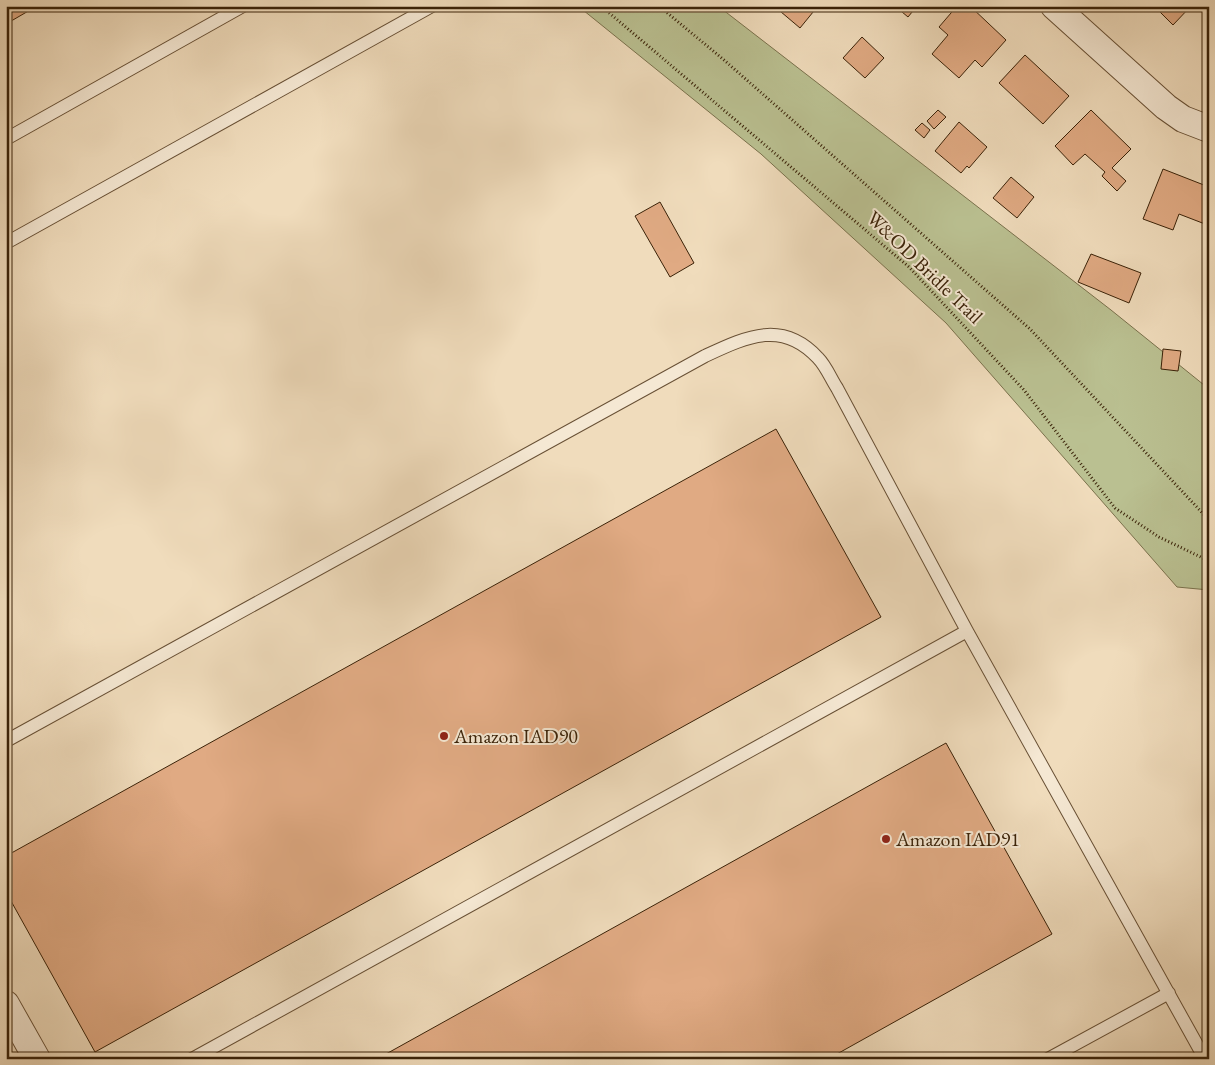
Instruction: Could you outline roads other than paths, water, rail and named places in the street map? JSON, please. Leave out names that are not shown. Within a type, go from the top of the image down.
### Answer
[{"type":"street","points":[[1054,6],[1166,107],[1183,119],[1209,129]]},
{"type":"street","points":[[6,1004],[37,1059]]},
{"type":"lane","points":[[6,139],[243,6]]},
{"type":"lane","points":[[6,243],[432,6]]},
{"type":"lane","points":[[6,741],[705,356],[741,339],[768,334],[795,338],[819,359],[1205,1059]]},
{"type":"lane","points":[[192,1059],[968,631]]},
{"type":"lane","points":[[1048,1059],[1169,992]]},
{"type":"place","name":"Amazon IAD90","points":[[444,736]]},
{"type":"place","name":"Amazon IAD91","points":[[886,839]]}]
